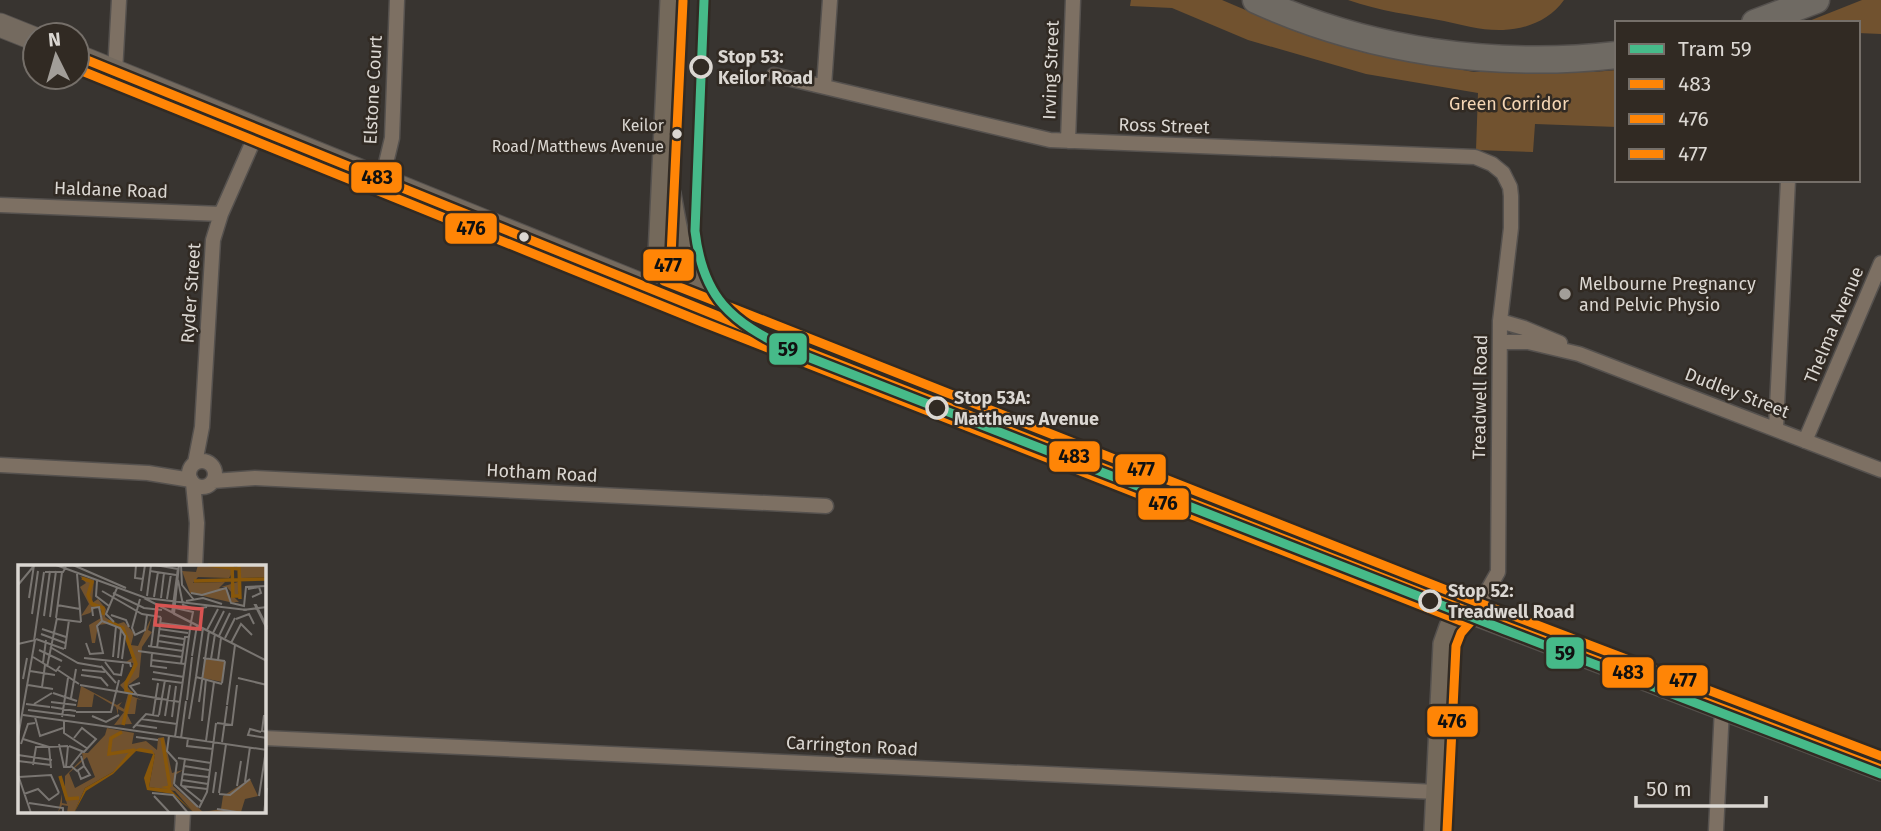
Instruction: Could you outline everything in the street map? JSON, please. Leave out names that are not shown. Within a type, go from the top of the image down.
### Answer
[{"type":"highway","points":[[1256,0],[1346,33],[1431,52],[1526,60],[1615,55]]},
{"type":"highway","points":[[1760,21],[1816,0]]},
{"type":"main road","points":[[648,288],[659,255],[671,0]]},
{"type":"main road","points":[[0,25],[21,33]]},
{"type":"main road","points":[[91,62],[706,312],[1465,610],[1881,769]]},
{"type":"main road","points":[[663,161],[690,278],[697,299],[706,312]]},
{"type":"main road","points":[[1435,831],[1444,644],[1450,627],[1465,610]]},
{"type":"street","points":[[116,72],[119,0]]},
{"type":"street","name":"Elstone Court","points":[[382,180],[391,138],[397,0]]},
{"type":"street","points":[[824,86],[830,0]]},
{"type":"street","name":"Irving Street","points":[[1068,141],[1073,0]]},
{"type":"street","name":"Ross Street","points":[[774,75],[1038,138],[1475,157],[1492,164],[1503,173]]},
{"type":"street","name":"Ryder Street","points":[[195,565],[212,253],[216,227],[258,130]]},
{"type":"street","name":"Treadwell Road","points":[[1465,610],[1486,593],[1498,572],[1500,321],[1511,228],[1510,187],[1503,173]]},
{"type":"street","points":[[1776,428],[1788,182]]},
{"type":"street","name":"Haldane Road","points":[[0,205],[221,214]]},
{"type":"street","name":"Thelma Avenue","points":[[1805,441],[1881,263]]},
{"type":"street","name":"Dudley Street","points":[[1500,321],[1534,331],[1567,345],[1579,354]]},
{"type":"street","name":"Dudley Street","points":[[1500,342],[1528,342],[1579,354],[1881,470]]},
{"type":"street","name":"Hotham Road","points":[[0,465],[826,506]]},
{"type":"street","points":[[1716,831],[1722,708]]},
{"type":"street","name":"Carrington Road","points":[[266,738],[1437,792]]},
{"type":"green space","name":"Green Corridor","points":[[1131,0],[1222,0],[1297,32],[1362,52],[1474,72],[1615,70],[1615,127],[1535,124],[1533,152],[1476,150],[1478,93],[1366,74],[1248,40],[1172,8],[1130,6]]},
{"type":"green space","points":[[1348,0],[1564,0],[1552,13],[1537,22],[1521,28],[1496,30],[1396,12]]},
{"type":"green space","points":[[1862,0],[1881,0],[1881,34],[1860,33],[1860,21],[1809,21]]},
{"type":"tram line","name":"59","points":[[704,0],[695,231],[699,254],[713,291],[723,305],[751,329],[790,350],[1881,774]]},
{"type":"transit line","name":"477","points":[[683,1],[671,256],[664,281],[1469,599],[1881,756]]},
{"type":"transit line","name":"483","points":[[91,62],[755,331],[1465,610],[1881,769]]},
{"type":"transit line","name":"476","points":[[91,75],[702,322],[1461,621]]},
{"type":"transit line","name":"476","points":[[1447,831],[1456,646],[1461,633],[1474,618]]},
{"type":"place","name":"Stop 53: Keilor Road","points":[[701,67]]},
{"type":"place","name":"Keilor Road/Matthews Avenue","points":[[677,134]]},
{"type":"place","name":"Melbourne Pregnancy and Pelvic Physio","points":[[1565,294]]},
{"type":"place","name":"Stop 53A: Matthews Avenue","points":[[937,408]]},
{"type":"place","name":"Stop 52: Treadwell Road","points":[[1430,601]]}]
